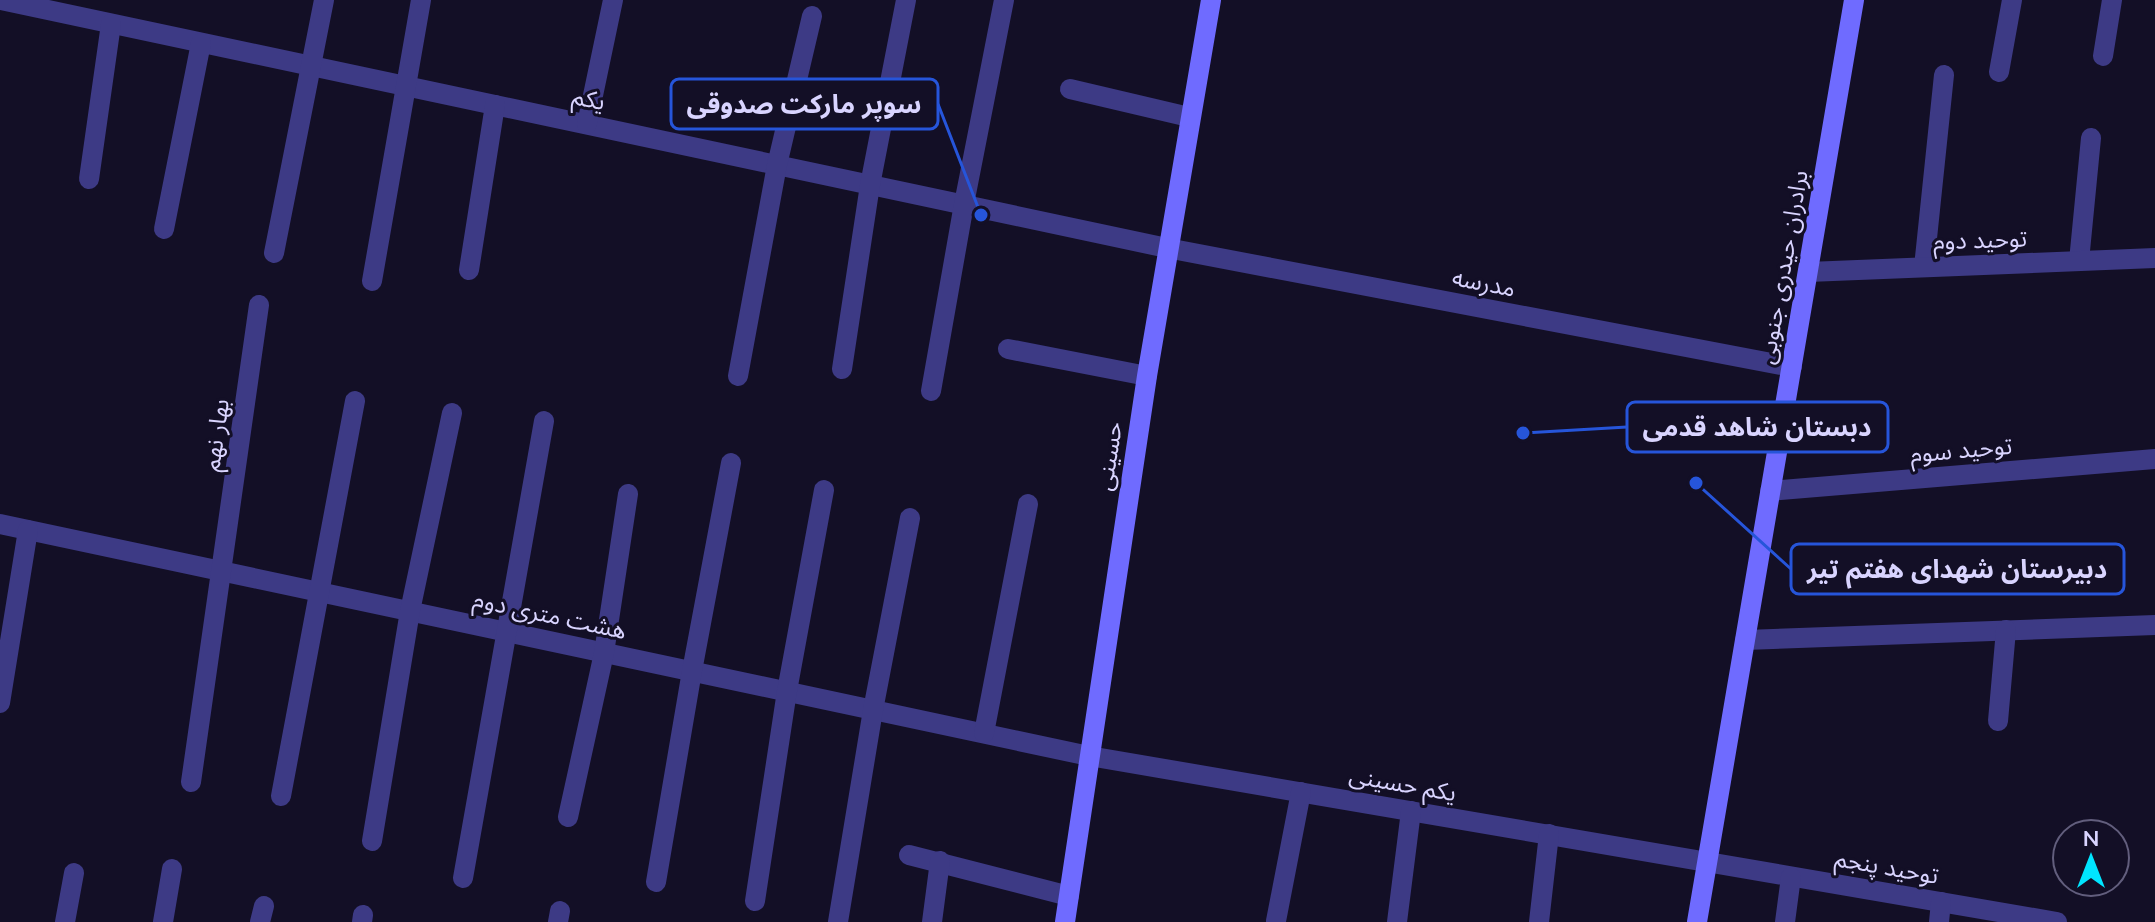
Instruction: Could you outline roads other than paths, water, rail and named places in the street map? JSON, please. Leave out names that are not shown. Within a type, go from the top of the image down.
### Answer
[{"type":"street","name":"یکم","points":[[1,0],[1167,248]]},
{"type":"street","points":[[274,253],[324,0]]},
{"type":"street","points":[[372,281],[421,0]]},
{"type":"street","points":[[587,124],[613,0]]},
{"type":"street","points":[[842,369],[870,185],[906,0]]},
{"type":"street","points":[[931,391],[1004,0]]},
{"type":"street","name":"حسینی","points":[[1065,922],[1167,248],[1211,0]]},
{"type":"street","name":"برادران حیدری جنوبی","points":[[1697,922],[1854,0]]},
{"type":"street","points":[[1999,72],[2012,0]]},
{"type":"street","points":[[2103,56],[2112,0]]},
{"type":"street","points":[[738,376],[777,165],[812,16]]},
{"type":"street","points":[[89,179],[111,24]]},
{"type":"street","points":[[164,229],[201,43]]},
{"type":"street","points":[[1924,267],[1944,75]]},
{"type":"street","points":[[1070,89],[1189,117]]},
{"type":"street","points":[[469,270],[495,105]]},
{"type":"street","points":[[2079,261],[2091,138]]},
{"type":"street","name":"مدرسه","points":[[1167,248],[1792,367]]},
{"type":"street","name":"توحید دوم","points":[[1808,272],[2155,258]]},
{"type":"street","name":"بهار نهم","points":[[191,782],[259,305]]},
{"type":"street","points":[[1008,349],[1147,376]]},
{"type":"street","points":[[281,796],[355,401]]},
{"type":"street","points":[[372,841],[410,611],[452,413]]},
{"type":"street","points":[[463,878],[544,421]]},
{"type":"street","name":"توحید سوم","points":[[1770,491],[2155,459]]},
{"type":"street","points":[[656,882],[731,463]]},
{"type":"street","points":[[755,901],[787,691],[824,490]]},
{"type":"street","points":[[568,817],[604,653],[628,494]]},
{"type":"street","points":[[984,733],[1028,504]]},
{"type":"street","points":[[838,922],[873,710],[910,518]]},
{"type":"street","name":"هشت متری دوم","points":[[0,524],[1089,756]]},
{"type":"street","points":[[0,703],[28,530]]},
{"type":"street","points":[[1745,640],[2155,625]]},
{"type":"street","points":[[1998,721],[2006,630]]},
{"type":"street","name":"یکم حسینی","points":[[1089,756],[1707,862]]},
{"type":"street","points":[[1276,921],[1301,792]]},
{"type":"street","points":[[1397,922],[1411,811]]},
{"type":"street","points":[[1539,922],[1549,834]]},
{"type":"street","points":[[909,855],[1069,896]]},
{"type":"street","points":[[932,922],[940,861]]},
{"type":"street","name":"توحید پنجم","points":[[1707,862],[1791,877],[1940,912],[2057,922]]},
{"type":"street","points":[[163,922],[172,869]]},
{"type":"street","points":[[65,922],[74,873]]},
{"type":"street","points":[[1785,922],[1791,877]]},
{"type":"place","name":"سوپر مارکت صدوقی","points":[[981,215]]},
{"type":"place","name":"دبستان شاهد قدمی","points":[[1523,433]]},
{"type":"place","name":"دبیرستان شهدای هفتم تیر","points":[[1696,483]]}]
